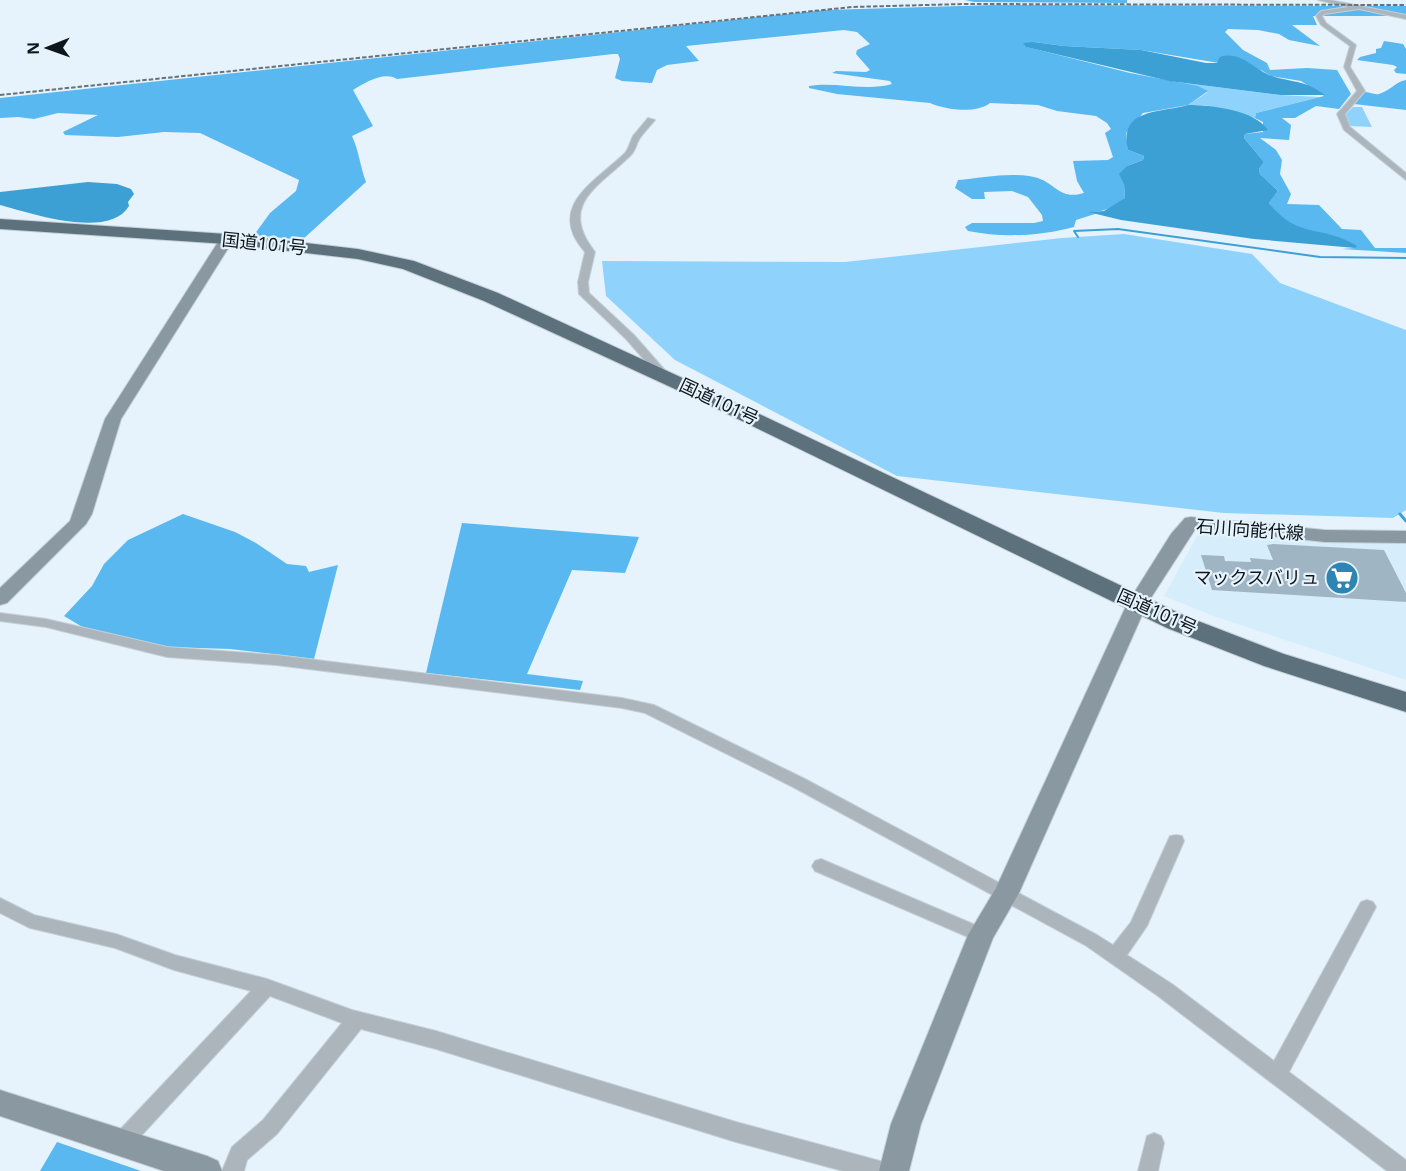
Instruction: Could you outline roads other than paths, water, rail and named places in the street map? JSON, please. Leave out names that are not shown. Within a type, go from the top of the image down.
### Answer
[{"type":"highway","name":"国道101号","points":[[0,224],[227,239],[358,254],[408,266],[491,297],[666,378],[892,483],[1176,622],[1274,660],[1406,702]]},
{"type":"street","points":[[1321,0],[1406,17]]},
{"type":"street","points":[[1358,8],[1323,12],[1319,16],[1323,24],[1353,45],[1347,67],[1361,91],[1341,114],[1341,117],[1347,128],[1406,178]]},
{"type":"street","points":[[651,120],[636,138],[631,151],[581,197],[575,212],[577,233],[590,252],[590,261],[585,268],[581,284],[584,294],[630,337],[666,378]]},
{"type":"street","points":[[0,599],[80,519],[113,418],[227,239]]},
{"type":"street","name":"石川向能代線","points":[[1137,604],[1178,538],[1191,522],[1325,536],[1406,537]]},
{"type":"street","points":[[894,1171],[906,1124],[981,935],[1006,893],[1137,604]]},
{"type":"street","points":[[0,617],[46,623],[167,652],[287,661],[622,703],[649,709],[799,783],[1091,940],[1165,990],[1404,1171]]},
{"type":"street","points":[[1116,956],[1138,926],[1176,841]]},
{"type":"street","points":[[821,866],[981,935]]},
{"type":"street","points":[[0,905],[30,921],[116,941],[174,962],[267,987],[357,1019],[436,1040],[736,1132],[880,1171]]},
{"type":"street","points":[[1278,1074],[1367,907]]},
{"type":"street","points":[[121,1143],[267,987]]},
{"type":"street","points":[[233,1171],[239,1154],[270,1127],[357,1019]]},
{"type":"street","points":[[0,1103],[207,1171]]},
{"type":"street","points":[[1148,1171],[1154,1143]]},
{"type":"waterway","points":[[1078,237],[1074,231],[1118,229],[1320,257],[1406,258]]},
{"type":"waterway","points":[[1400,514],[1406,521]]},
{"type":"railway","points":[[0,95],[852,7],[964,4],[1406,5]]},
{"type":"place","name":"マックスバリュ","points":[[1342,578]]}]
